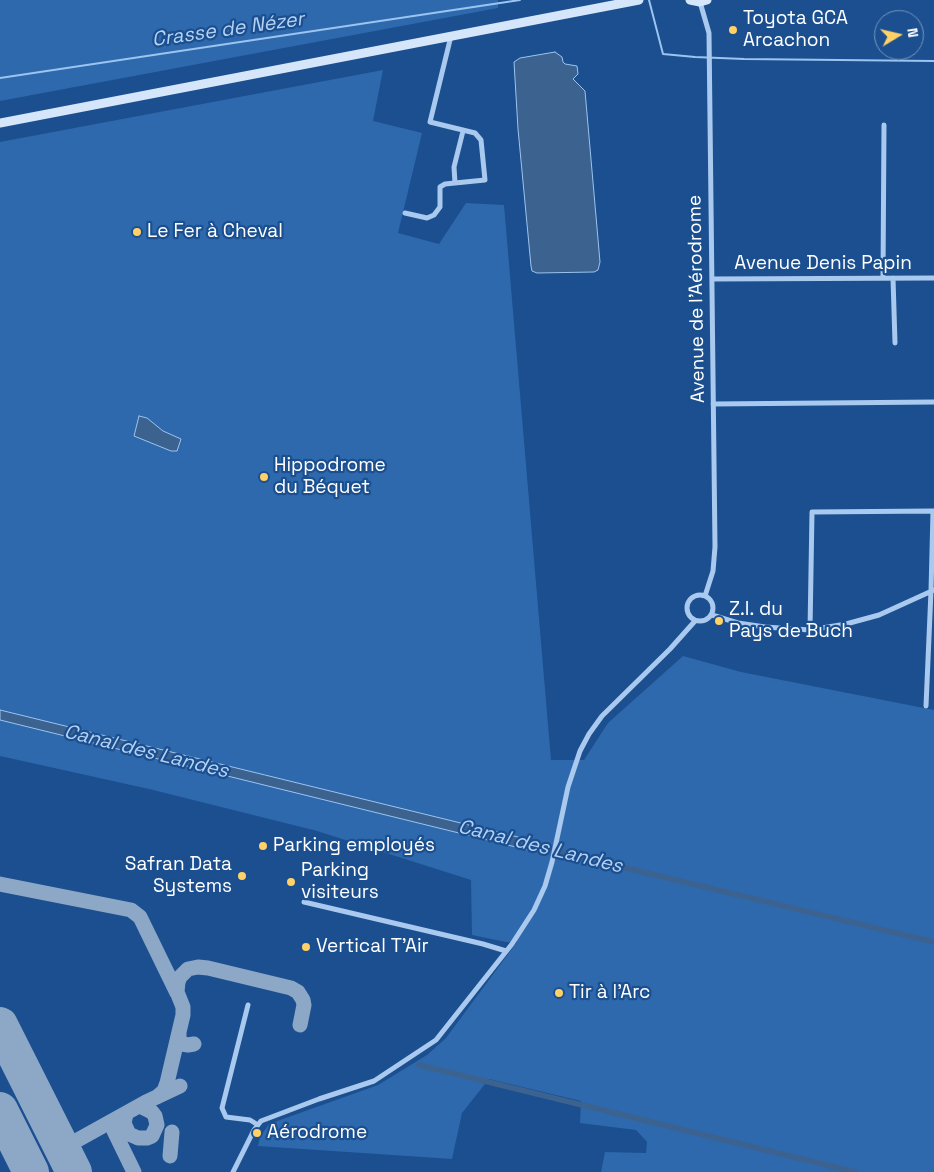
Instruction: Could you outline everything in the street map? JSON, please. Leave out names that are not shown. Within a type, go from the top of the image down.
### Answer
[{"type":"main road","points":[[0,123],[639,0]]},
{"type":"main road","points":[[690,0],[703,1]]},
{"type":"street","name":"Avenue de l'Aérodrome","points":[[703,1],[708,26],[709,58],[715,547],[713,571],[705,596]]},
{"type":"street","points":[[405,213],[427,218],[440,207],[440,187],[445,184],[485,180],[481,140],[475,134],[430,122],[452,36]]},
{"type":"street","points":[[883,278],[884,125]]},
{"type":"street","points":[[455,183],[454,167],[463,131]]},
{"type":"street","points":[[893,278],[894,343]]},
{"type":"street","name":"Avenue Denis Papin","points":[[712,279],[934,278]]},
{"type":"street","points":[[713,404],[934,402]]},
{"type":"street","points":[[810,630],[812,512],[933,511],[933,591],[926,706]]},
{"type":"street","points":[[712,614],[738,624],[810,630],[846,624],[879,615],[933,591]]},
{"type":"street","points":[[705,596],[709,598],[713,606],[712,614],[702,622],[694,621],[688,615],[687,604],[692,597],[705,596]]},
{"type":"street","points":[[233,1172],[258,1124],[272,1116],[374,1081],[436,1040],[506,951],[534,910],[552,862],[568,787],[580,752],[589,734],[602,716],[670,649],[694,621]]},
{"type":"street","points":[[304,902],[506,951]]},
{"type":"street","points":[[248,1005],[222,1108],[226,1118],[250,1120],[258,1124]]},
{"type":"shaded area","points":[[0,0],[498,0],[498,8],[0,101]]},
{"type":"shaded area","points":[[383,70],[373,121],[422,133],[398,233],[439,244],[466,203],[504,205],[551,760],[584,760],[608,723],[683,656],[741,672],[934,710],[934,1172],[601,1172],[605,1152],[646,1153],[647,1142],[636,1130],[580,1123],[581,1101],[489,1079],[462,1113],[452,1159],[258,1146],[260,1137],[269,1124],[378,1085],[427,1055],[446,1038],[517,942],[506,942],[472,935],[471,880],[317,831],[149,789],[0,756],[0,142]]},
{"type":"water","points":[[555,52],[562,57],[565,64],[577,66],[578,74],[573,79],[585,91],[600,262],[598,270],[594,272],[537,273],[532,271],[531,266],[518,129],[514,62],[520,58]]},
{"type":"water","points":[[139,416],[147,418],[163,431],[181,439],[177,451],[171,451],[134,436]]},
{"type":"water","points":[[0,710],[530,840],[528,850],[0,720]]},
{"type":"waterway","name":"Crasse de Nézer","points":[[0,78],[520,0]]},
{"type":"waterway","name":"Crasse de Nézer","points":[[649,0],[663,54],[744,59],[934,61]]},
{"type":"waterway","name":"Canal des Landes","points":[[522,843],[934,942]]},
{"type":"waterway","points":[[419,1065],[855,1172]]},
{"type":"taxiway","points":[[0,884],[131,910],[140,917],[177,993]]},
{"type":"taxiway","points":[[157,1097],[164,1091],[167,1083],[183,1015],[183,1007],[177,992],[178,982],[188,969],[208,968],[291,988],[298,992],[303,1000],[304,1005],[300,1025]]},
{"type":"taxiway","points":[[179,1033],[182,1044],[194,1044]]},
{"type":"taxiway","points":[[55,1135],[62,1142],[74,1142],[146,1102],[180,1086]]},
{"type":"taxiway","points":[[126,1114],[124,1123],[129,1134],[138,1138],[152,1136],[157,1125],[155,1116],[152,1112],[140,1106]]},
{"type":"taxiway","points":[[120,1117],[115,1124],[114,1131],[134,1172]]},
{"type":"taxiway","points":[[170,1156],[172,1132]]},
{"type":"taxiway","points":[[70,1164],[68,1151],[74,1142]]},
{"type":"runway","points":[[0,1025],[74,1172]]},
{"type":"runway","points":[[0,1110],[31,1172]]},
{"type":"place","name":"Toyota GCA Arcachon","points":[[733,30]]},
{"type":"place","name":"Le Fer à Cheval","points":[[137,232]]},
{"type":"place","name":"Hippodrome du Béquet","points":[[264,477]]},
{"type":"place","name":"Z.I. du Pays de Buch","points":[[719,621]]},
{"type":"place","name":"Parking employés","points":[[263,846]]},
{"type":"place","name":"Safran Data Systems","points":[[242,876]]},
{"type":"place","name":"Parking visiteurs","points":[[291,882]]},
{"type":"place","name":"Vertical T'Air","points":[[306,947]]},
{"type":"place","name":"Tir à l'Arc","points":[[559,993]]},
{"type":"place","name":"Aérodrome","points":[[257,1133]]}]
